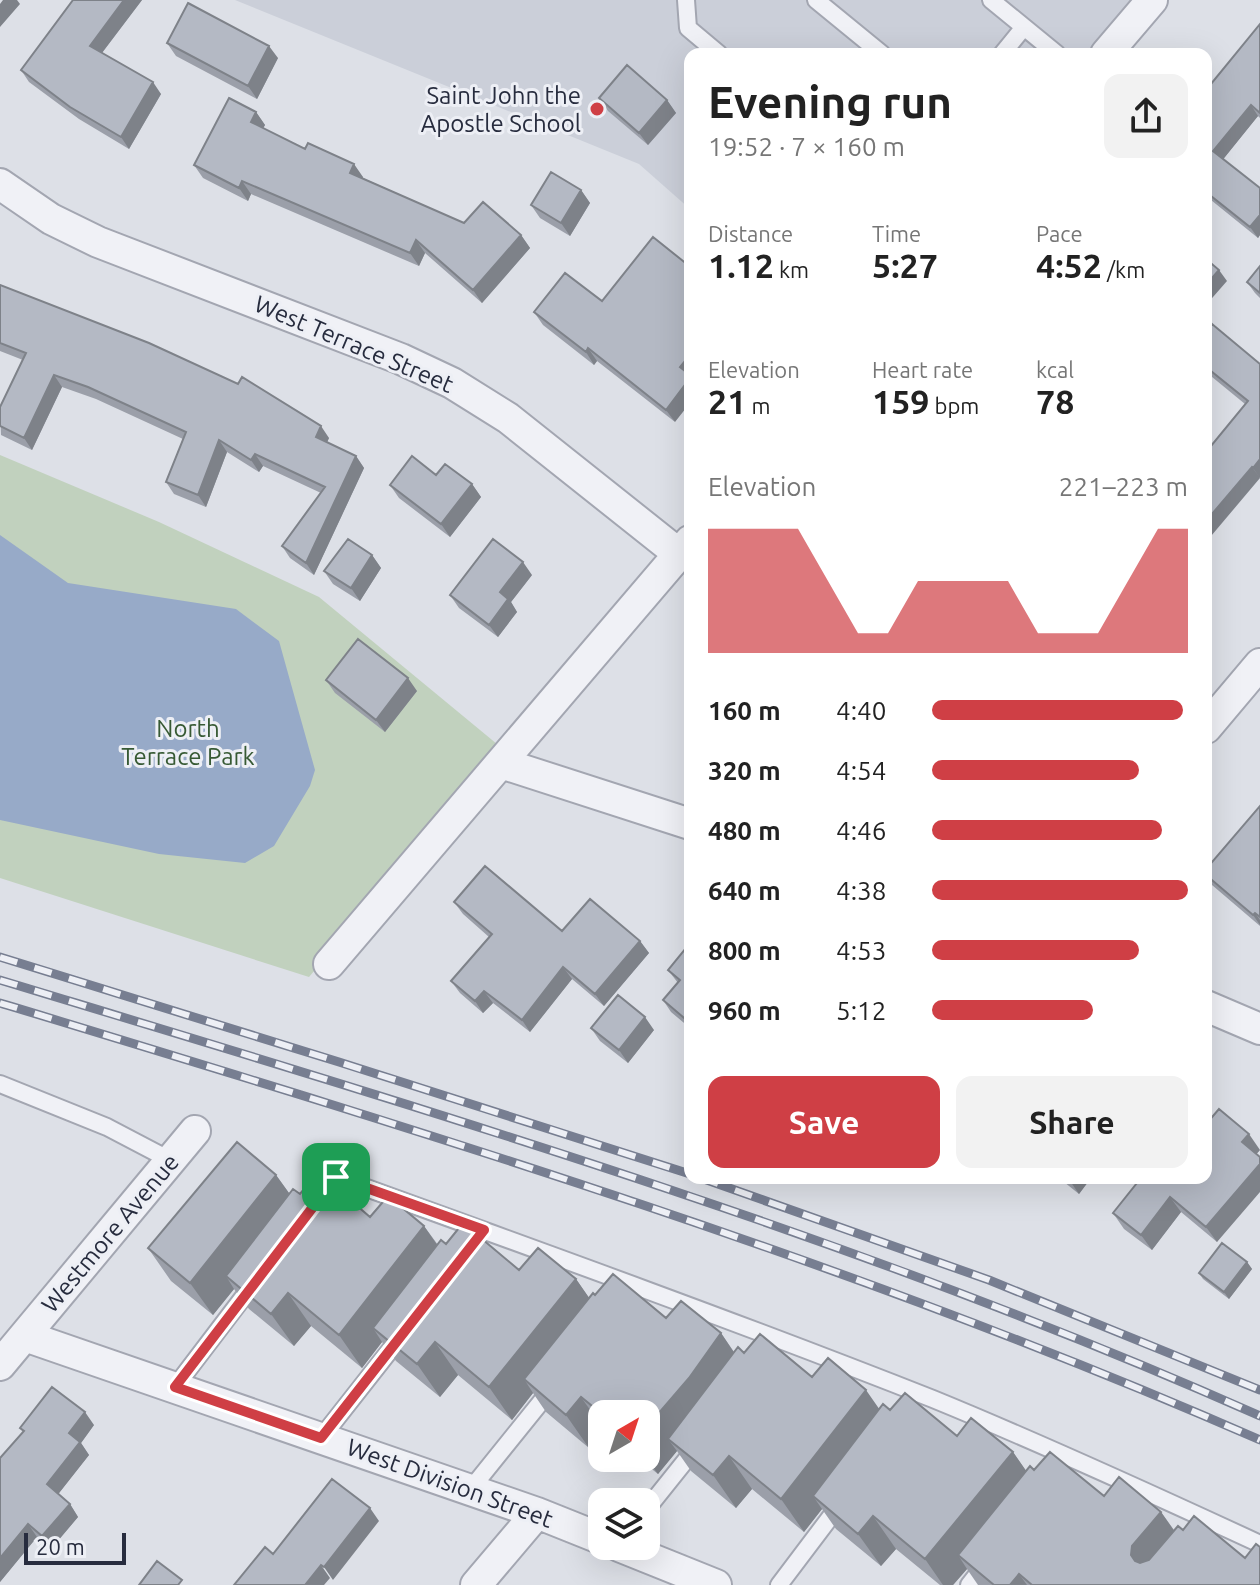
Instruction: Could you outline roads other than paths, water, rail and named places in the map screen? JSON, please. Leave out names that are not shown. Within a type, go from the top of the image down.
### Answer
[{"type":"street","points":[[1111,48],[1152,0]]},
{"type":"street","name":"West Terrace Street","points":[[0,184],[51,219],[98,242],[401,359],[452,383],[508,418],[684,547]]},
{"type":"street","points":[[329,964],[684,547]]},
{"type":"street","points":[[1212,721],[1260,664]]},
{"type":"street","points":[[501,763],[684,822]]},
{"type":"street","points":[[1212,1009],[1260,1029]]},
{"type":"street","name":"Westmore Avenue","points":[[0,1365],[195,1131]]},
{"type":"street","name":"West Division Street","points":[[25,1336],[588,1533]]},
{"type":"street","points":[[476,1585],[537,1513]]},
{"type":"street","points":[[654,1560],[716,1585]]},
{"type":"lane","points":[[686,0],[688,28],[712,48]]},
{"type":"lane","points":[[816,0],[875,48]]},
{"type":"lane","points":[[991,0],[1050,48]]},
{"type":"lane","points":[[1007,48],[1024,27]]},
{"type":"lane","points":[[0,1084],[107,1127],[170,1160]]},
{"type":"lane","points":[[307,1214],[336,1177],[480,1236],[920,1402],[1211,1528],[1260,1544]]},
{"type":"lane","points":[[175,1387],[260,1276]]},
{"type":"lane","points":[[321,1438],[414,1321]]},
{"type":"lane","points":[[470,1490],[566,1371]]},
{"type":"lane","points":[[660,1492],[711,1428]]},
{"type":"lane","points":[[779,1585],[857,1482]]},
{"type":"lane","points":[[969,1585],[997,1551]]},
{"type":"water","points":[[0,535],[68,583],[236,609],[279,641],[315,770],[310,786],[274,846],[245,863],[159,854],[0,820]]},
{"type":"railway","points":[[0,957],[684,1172]]},
{"type":"railway","points":[[0,980],[637,1178],[951,1290],[1260,1416]]},
{"type":"railway","points":[[0,1003],[478,1151],[794,1257],[951,1314],[1260,1440]]},
{"type":"railway","points":[[718,1184],[989,1280],[1260,1390]]},
{"type":"place","name":"Saint John the Apostle School","points":[[597,109]]},
{"type":"park label","name":"North Terrace Park","points":[[188,742]]}]
